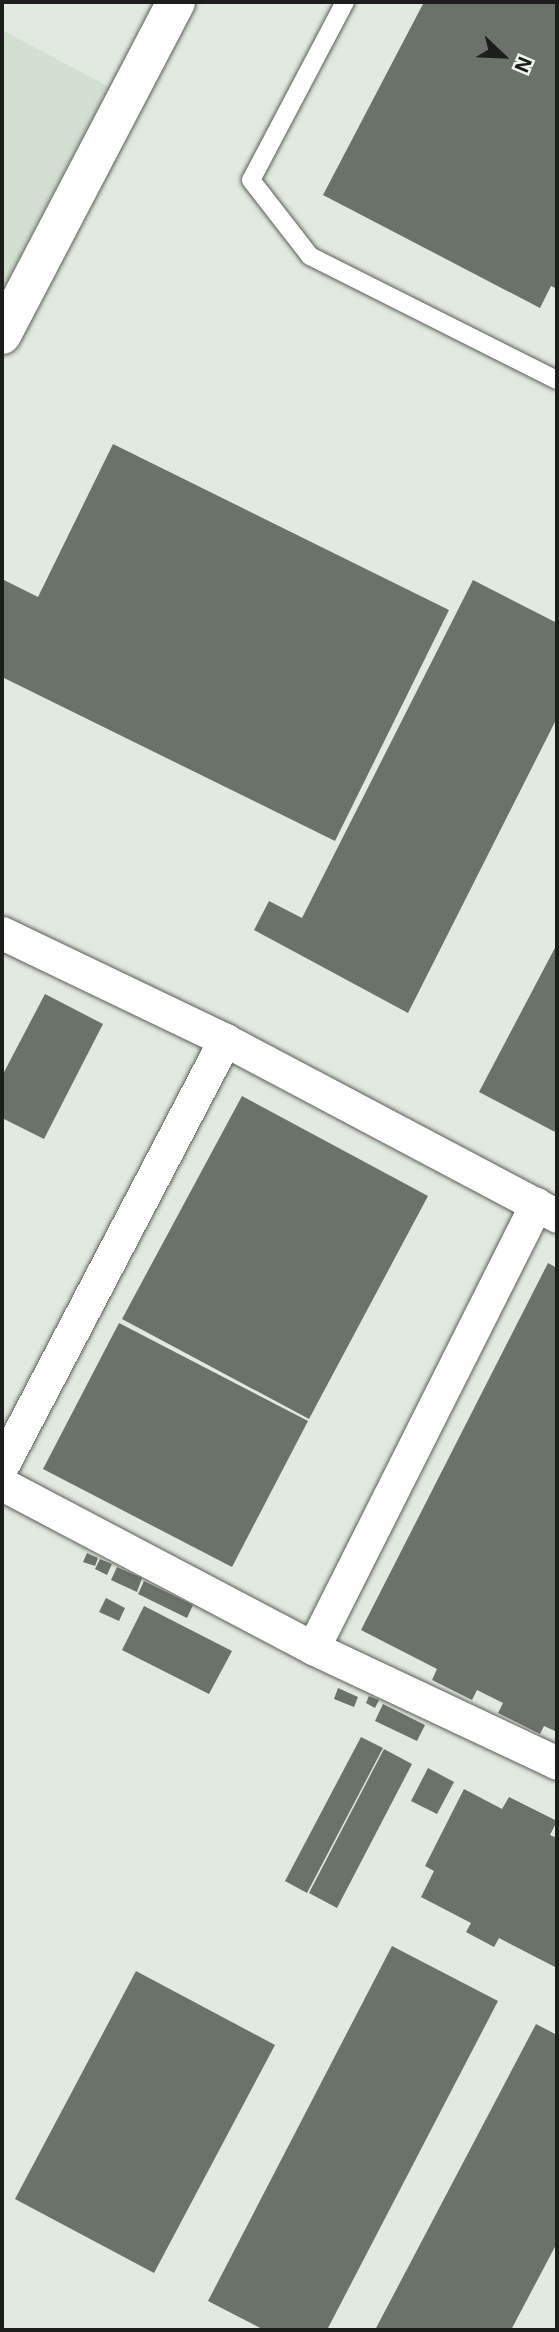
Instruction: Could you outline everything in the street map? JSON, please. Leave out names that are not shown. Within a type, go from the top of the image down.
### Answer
[{"type":"street","points":[[2,335],[176,2]]},
{"type":"street","points":[[2,933],[225,1040],[547,1210],[313,1648]]},
{"type":"street","points":[[2,1466],[225,1040]]},
{"type":"street","points":[[2,1485],[313,1648],[557,1763]]},
{"type":"lane","points":[[345,2],[251,180],[310,256],[557,380]]},
{"type":"shaded area","points":[[2,30],[109,87],[2,289]]},
{"type":"building","points":[[424,2],[557,2],[557,289],[551,286],[540,308],[323,195]]},
{"type":"building","points":[[113,444],[449,610],[335,841],[2,677],[2,579],[38,597]]},
{"type":"building","points":[[473,580],[557,623],[557,718],[408,1013],[254,930],[269,901],[302,918]]},
{"type":"building","points":[[557,944],[557,1133],[479,1092]]},
{"type":"building","points":[[45,994],[103,1024],[44,1139],[2,1118],[2,1076]]},
{"type":"building","points":[[242,1096],[428,1196],[309,1419],[122,1319]]},
{"type":"building","points":[[548,1263],[557,1268],[557,1732],[544,1726],[540,1734],[498,1713],[503,1703],[477,1690],[472,1700],[432,1680],[437,1669],[361,1630]]},
{"type":"building","points":[[119,1323],[308,1421],[232,1567],[43,1469]]},
{"type":"building","points":[[87,1553],[98,1558],[95,1566],[83,1562]]},
{"type":"building","points":[[100,1559],[112,1564],[107,1575],[95,1569]]},
{"type":"building","points":[[117,1567],[142,1578],[137,1592],[111,1580]]},
{"type":"building","points":[[144,1581],[193,1605],[187,1618],[138,1594]]},
{"type":"building","points":[[106,1598],[125,1608],[119,1621],[99,1612]]},
{"type":"building","points":[[144,1606],[232,1651],[209,1694],[122,1650]]},
{"type":"building","points":[[338,1688],[358,1697],[354,1707],[334,1699]]},
{"type":"building","points":[[369,1696],[379,1700],[375,1708],[366,1703]]},
{"type":"building","points":[[383,1704],[425,1725],[417,1741],[375,1721]]},
{"type":"building","points":[[361,1737],[383,1748],[307,1893],[285,1881]]},
{"type":"building","points":[[384,1749],[412,1764],[337,1908],[309,1893]]},
{"type":"building","points":[[428,1768],[454,1782],[437,1814],[411,1801]]},
{"type":"building","points":[[464,1789],[502,1809],[509,1797],[557,1821],[550,1835],[557,1838],[557,1968],[499,1938],[494,1947],[466,1932],[471,1923],[421,1897],[434,1871],[425,1866]]},
{"type":"building","points":[[392,1946],[498,2001],[327,2330],[264,2330],[208,2301]]},
{"type":"building","points":[[136,1971],[275,2045],[154,2273],[15,2199]]},
{"type":"building","points":[[536,2024],[557,2035],[557,2243],[511,2330],[375,2330]]}]
